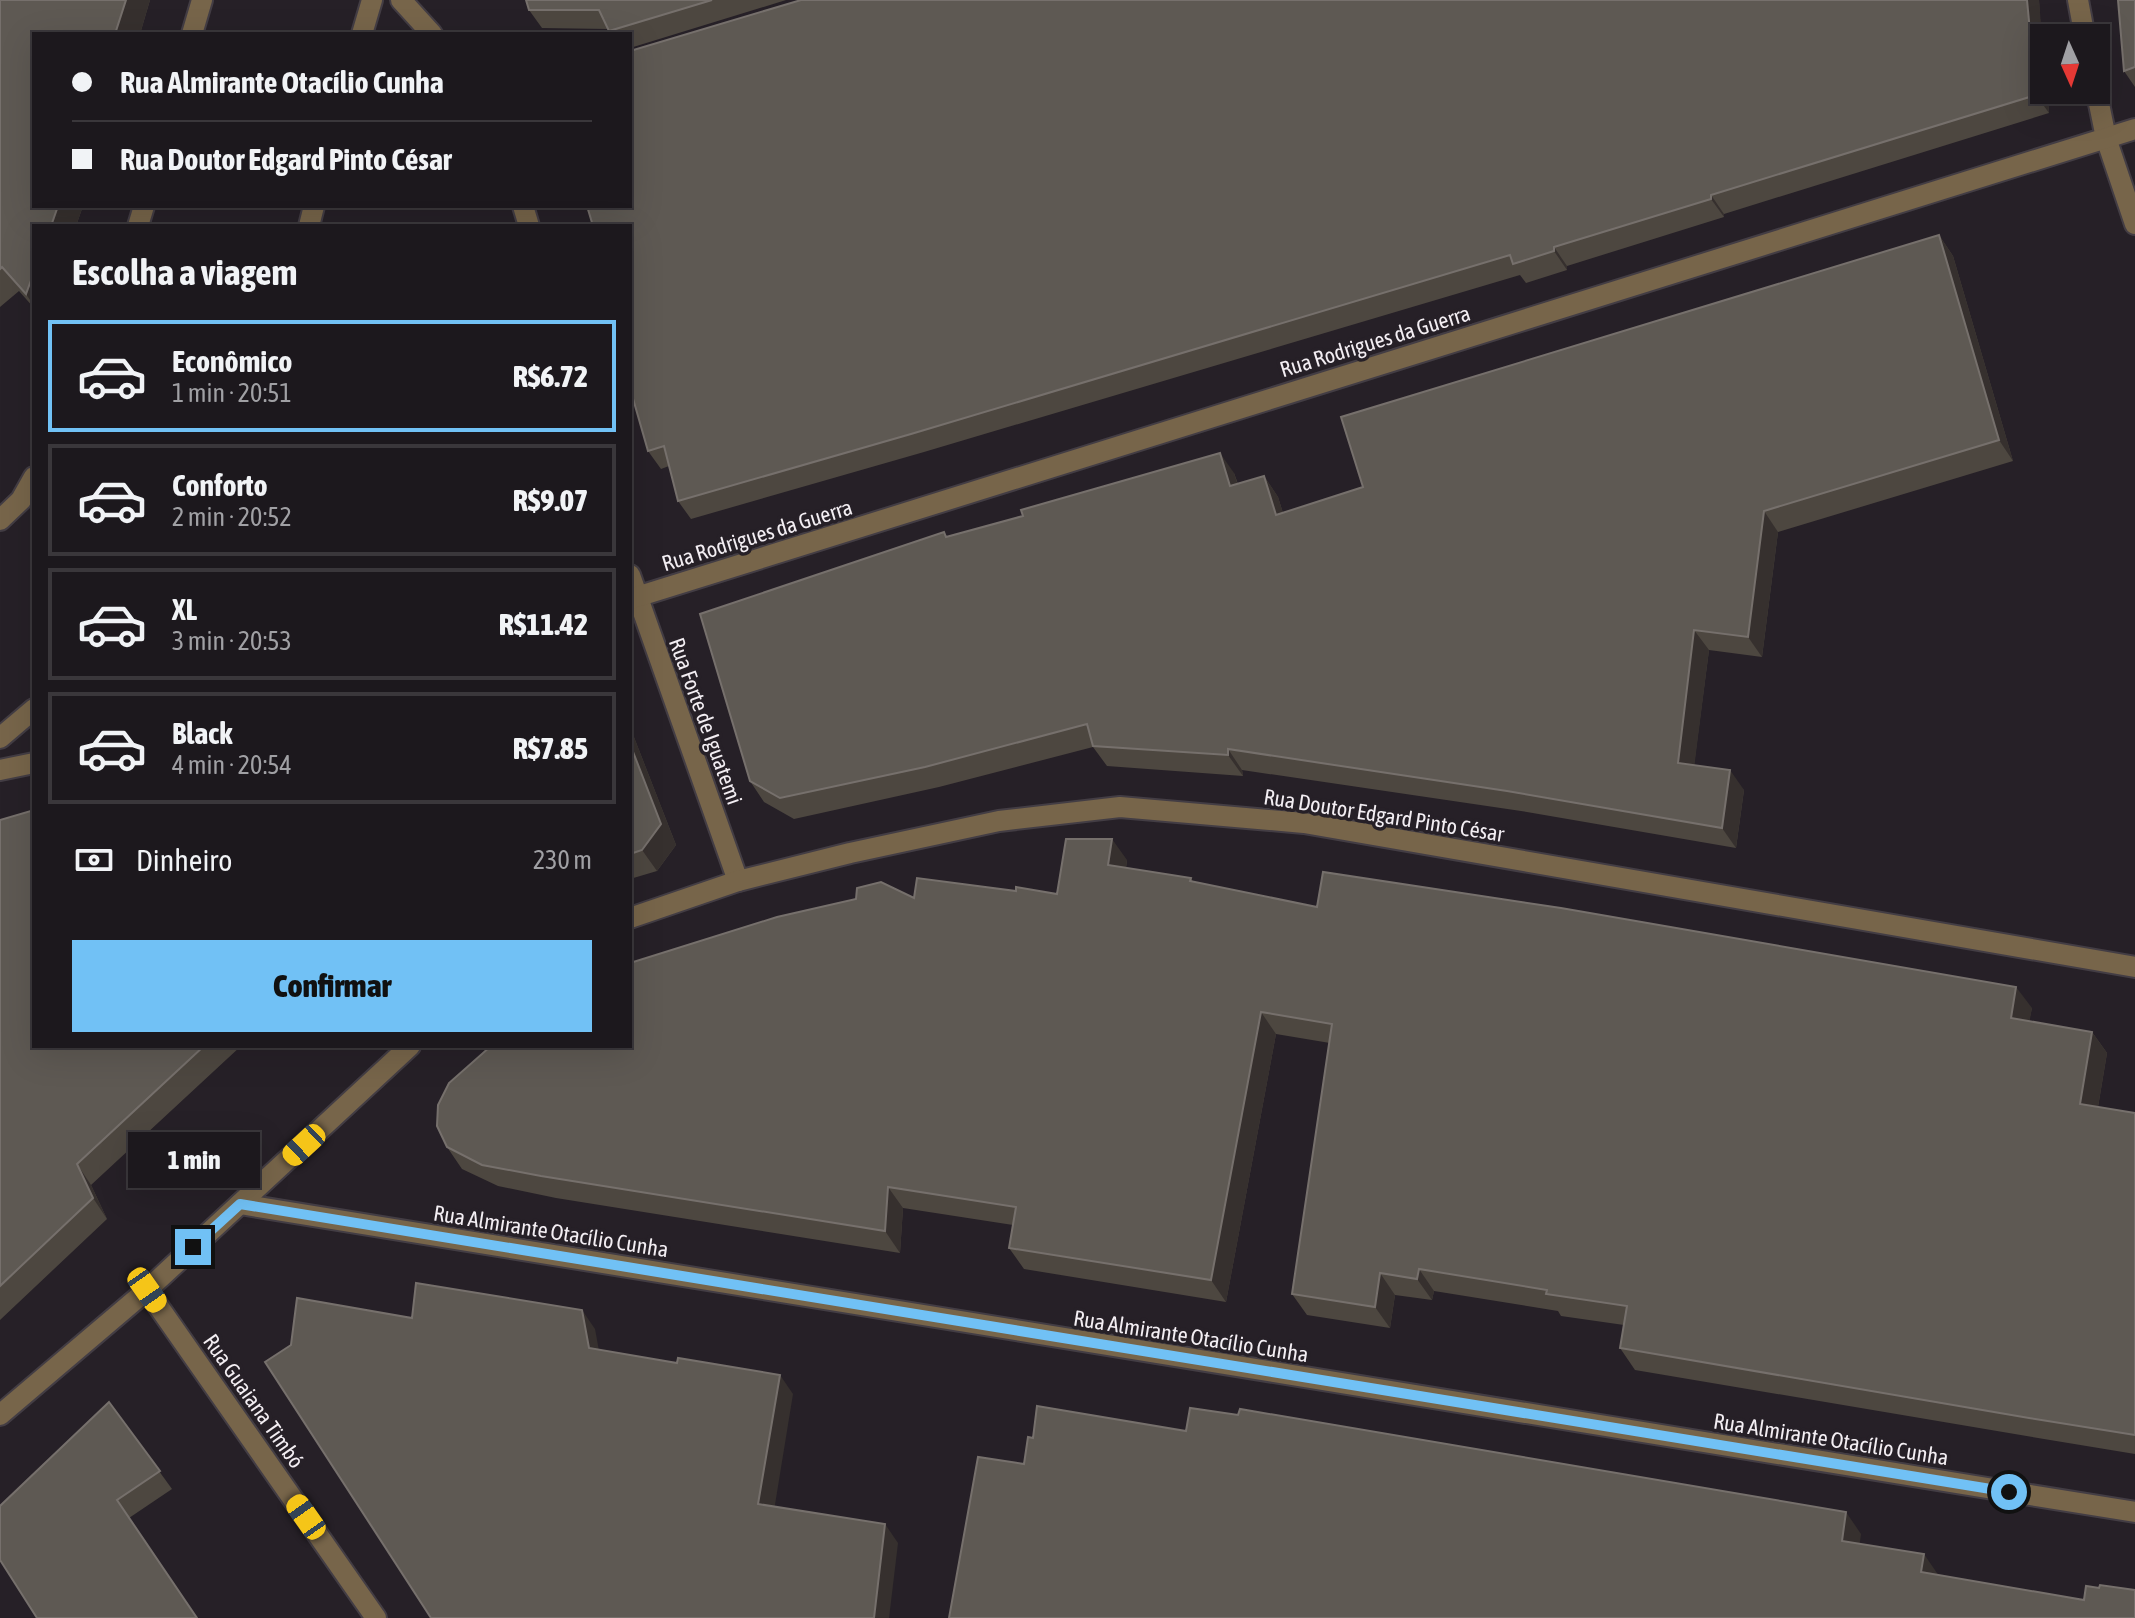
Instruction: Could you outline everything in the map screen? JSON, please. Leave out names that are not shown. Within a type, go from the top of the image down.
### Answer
[{"type":"street","points":[[193,32],[202,0]]},
{"type":"street","points":[[363,32],[372,0]]},
{"type":"street","points":[[401,0],[430,32]]},
{"type":"street","points":[[2078,0],[2082,24]]},
{"type":"street","points":[[2099,104],[2106,138],[2135,224]]},
{"type":"street","name":"Rua Rodrigues da Guerra","points":[[633,598],[2135,129]]},
{"type":"street","points":[[0,520],[21,500],[32,481]]},
{"type":"street","name":"Rua Forte de Iguatemi","points":[[633,598],[738,881]]},
{"type":"street","points":[[0,738],[32,711]]},
{"type":"street","points":[[0,770],[32,763]]},
{"type":"street","name":"Rua Doutor Edgard Pinto César","points":[[632,917],[738,881],[999,821],[1120,807],[1304,823],[2135,967]]},
{"type":"street","points":[[0,1415],[147,1290],[408,1048]]},
{"type":"street","name":"Rua Almirante Otacílio Cunha","points":[[240,1204],[2135,1512]]},
{"type":"street","name":"Rua Guaiana Timbó","points":[[147,1290],[376,1618]]},
{"type":"building","points":[[0,0],[126,0],[116,32],[32,32],[32,208],[57,208],[52,224],[32,224],[32,278],[26,294],[2,267],[0,269]]},
{"type":"building","points":[[526,0],[712,0],[609,31],[599,10],[529,10]]},
{"type":"building","points":[[801,0],[2027,0],[2030,32],[2030,97],[1711,195],[1711,199],[1554,247],[1554,251],[1513,264],[1510,255],[678,501],[664,446],[648,451],[632,395],[632,224],[592,224],[588,208],[632,208],[632,50]]},
{"type":"building","points":[[2118,0],[2135,0],[2135,67],[2124,71]]},
{"type":"building","points":[[1939,235],[1999,440],[1764,511],[1748,637],[1694,630],[1678,763],[1730,770],[1722,828],[1507,791],[1228,749],[1228,755],[1093,746],[1087,724],[925,767],[780,798],[750,781],[700,614],[944,532],[946,537],[1023,516],[1021,510],[1220,453],[1230,486],[1264,476],[1276,515],[1363,487],[1341,417]]},
{"type":"building","points":[[632,749],[661,824],[642,850],[632,853]]},
{"type":"building","points":[[32,811],[32,1048],[202,1048],[77,1164],[93,1198],[0,1286],[0,820]]},
{"type":"building","points":[[1066,839],[1112,839],[1108,865],[1191,878],[1190,881],[1317,907],[1323,872],[1561,908],[2016,987],[2011,1018],[2092,1032],[2080,1104],[2135,1113],[2135,1435],[1620,1348],[1627,1306],[1546,1294],[1547,1290],[1419,1269],[1417,1279],[1380,1273],[1375,1307],[1292,1294],[1332,1024],[1261,1012],[1211,1280],[1009,1248],[1016,1207],[888,1187],[885,1231],[482,1165],[447,1147],[437,1126],[438,1105],[449,1083],[489,1048],[632,1048],[632,962],[777,917],[856,899],[857,888],[881,882],[914,898],[917,878],[1057,894]]},
{"type":"building","points":[[416,1283],[582,1310],[589,1348],[677,1363],[678,1358],[780,1375],[758,1504],[885,1524],[874,1618],[431,1618],[265,1362],[291,1345],[297,1298],[412,1318]]},
{"type":"building","points":[[109,1402],[160,1471],[117,1500],[197,1618],[37,1618],[0,1560],[0,1506]]},
{"type":"building","points":[[1037,1406],[1186,1431],[1190,1408],[1238,1415],[1240,1409],[1846,1512],[1842,1541],[1924,1554],[1921,1572],[2084,1600],[2086,1586],[2135,1590],[2135,1618],[949,1618],[978,1457],[1024,1464],[1028,1437],[1033,1438]]},
{"type":"route","points":[[193,1247],[240,1204],[2009,1492]]}]
